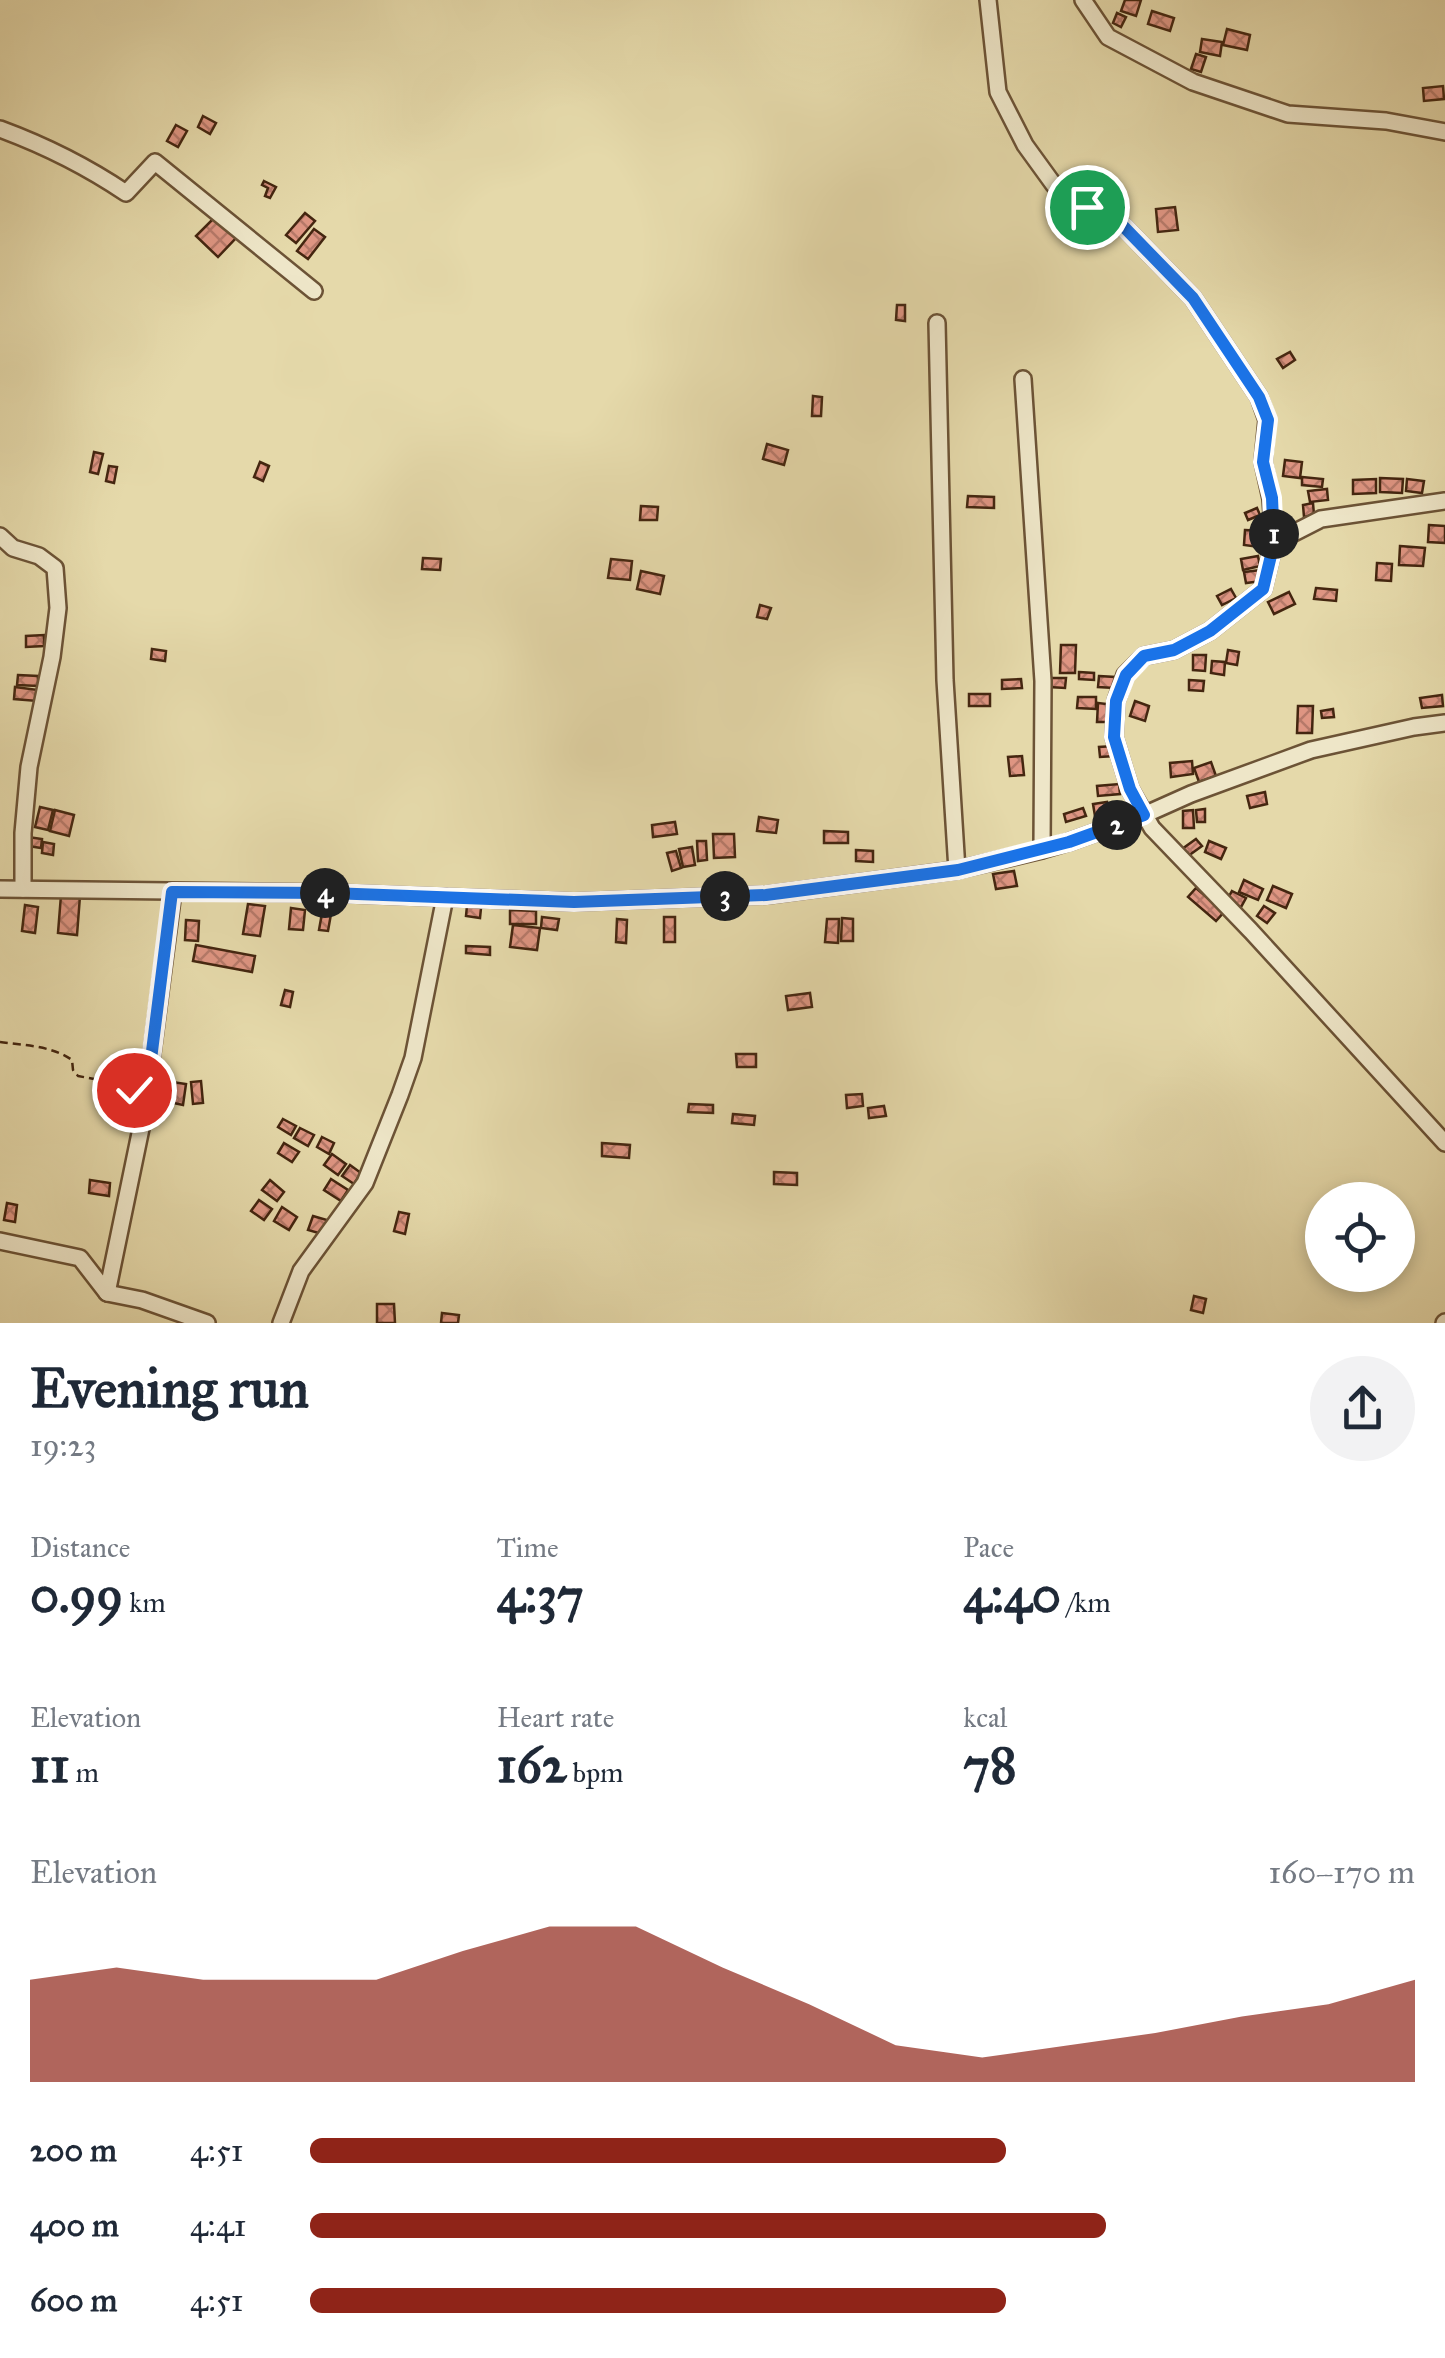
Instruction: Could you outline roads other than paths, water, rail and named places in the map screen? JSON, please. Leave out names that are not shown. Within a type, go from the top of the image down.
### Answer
[{"type":"street","points":[[988,0],[998,92],[1025,144],[1054,186],[1124,227],[1193,298],[1259,397],[1268,420],[1263,462],[1272,498],[1274,543],[1263,589],[1210,631],[1174,650],[1144,656],[1126,675],[1116,701],[1114,737],[1130,789],[1152,828],[1445,1142]]},
{"type":"street","points":[[1084,0],[1108,36],[1194,82],[1288,114],[1386,121],[1445,132]]},
{"type":"street","points":[[0,129],[41,144],[126,193],[155,162],[314,292]]},
{"type":"street","points":[[937,322],[945,680],[958,870]]},
{"type":"street","points":[[1022,379],[1043,682],[1042,850]]},
{"type":"street","points":[[1274,543],[1321,519],[1445,501]]},
{"type":"street","points":[[0,536],[12,548],[39,556],[55,568],[58,608],[30,767],[23,833],[23,890]]},
{"type":"street","points":[[0,890],[330,893],[574,902],[766,895],[958,870],[1042,850],[1312,750],[1445,722]]},
{"type":"street","points":[[107,1293],[146,1099],[172,892]]},
{"type":"street","points":[[282,1323],[301,1271],[365,1183],[400,1095],[413,1058],[445,897]]},
{"type":"street","points":[[0,1241],[80,1258],[107,1293],[142,1300],[207,1323]]}]
